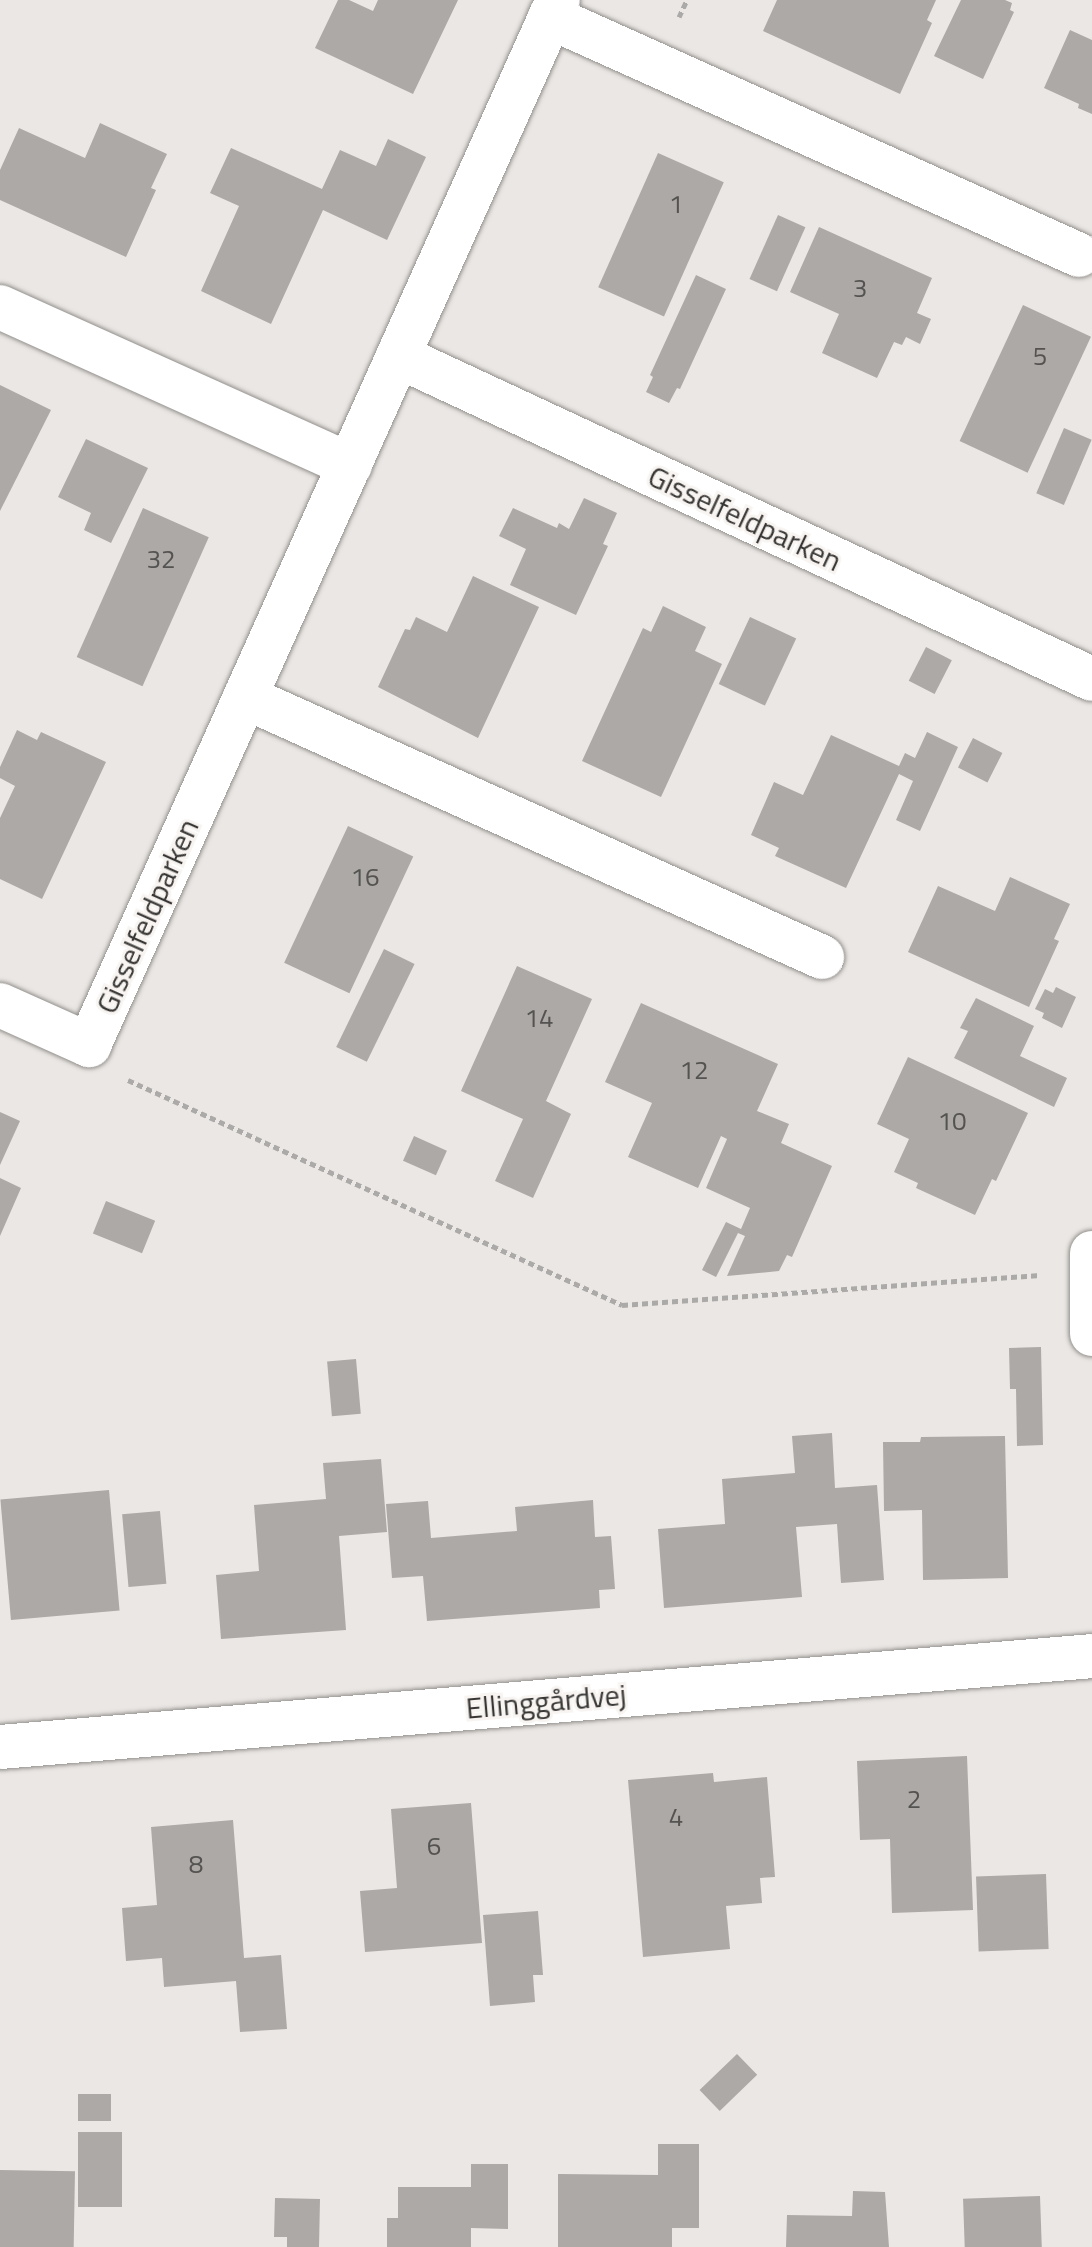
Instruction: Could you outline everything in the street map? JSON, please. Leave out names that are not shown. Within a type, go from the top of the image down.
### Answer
[{"type":"street","name":"Gisselfeldparken","points":[[0,1005],[89,1045],[554,8],[1079,255]]},
{"type":"street","points":[[0,307],[350,465]]},
{"type":"street","name":"Gisselfeldparken","points":[[398,356],[1092,679]]},
{"type":"street","points":[[245,697],[822,957]]},
{"type":"street","points":[[1091,1262],[1092,1334]]},
{"type":"street","name":"Ellinggårdvej","points":[[0,1747],[1092,1656]]},
{"type":"path","points":[[89,1045],[124,1079],[622,1305],[1091,1262]]},
{"type":"building","points":[[338,0],[349,0],[373,11],[378,0],[458,0],[413,94],[315,48]]},
{"type":"building","points":[[777,0],[936,0],[927,20],[932,23],[900,94],[763,31]]},
{"type":"building","points":[[961,0],[1005,0],[1012,3],[1010,10],[1014,12],[983,79],[934,56]]},
{"type":"building","points":[[1070,30],[1092,40],[1092,114],[1078,108],[1079,104],[1044,88]]},
{"type":"building","points":[[100,123],[167,154],[151,188],[156,190],[126,257],[0,200],[0,170],[19,128],[85,158]]},
{"type":"building","points":[[388,139],[426,157],[387,240],[323,210],[271,324],[201,291],[239,206],[210,193],[231,148],[322,189],[340,150],[376,166]]},
{"type":"building","points":[[658,153],[724,182],[664,317],[598,287]]},
{"type":"building","points":[[778,215],[805,227],[777,291],[750,279]]},
{"type":"building","points":[[819,227],[932,278],[917,313],[931,319],[920,344],[906,337],[902,345],[894,342],[877,378],[822,353],[839,314],[790,292]]},
{"type":"building","points":[[696,275],[726,289],[680,389],[677,388],[669,403],[646,392],[653,377],[650,375]]},
{"type":"building","points":[[1023,305],[1091,337],[1028,473],[960,441]]},
{"type":"building","points":[[0,385],[51,410],[0,511]]},
{"type":"building","points":[[1064,428],[1092,440],[1064,505],[1036,493]]},
{"type":"building","points":[[86,439],[148,468],[111,543],[84,530],[91,513],[58,497]]},
{"type":"building","points":[[584,498],[617,513],[603,544],[608,546],[576,615],[510,585],[526,549],[499,536],[513,508],[557,528],[559,523],[569,529]]},
{"type":"building","points":[[143,508],[209,537],[142,686],[77,657]]},
{"type":"building","points":[[473,576],[539,607],[478,738],[378,687],[405,629],[410,630],[416,617],[447,632]]},
{"type":"building","points":[[663,606],[706,627],[695,651],[722,664],[661,797],[582,761],[643,628],[651,632]]},
{"type":"building","points":[[750,617],[796,639],[765,706],[719,684]]},
{"type":"building","points":[[926,647],[952,660],[935,694],[909,681]]},
{"type":"building","points":[[17,730],[37,740],[41,732],[106,762],[42,899],[0,879],[0,818],[15,786],[0,778],[0,767]]},
{"type":"building","points":[[927,732],[958,747],[920,831],[896,820],[913,781],[899,774],[846,888],[775,856],[779,848],[751,835],[774,782],[803,795],[831,735],[899,766],[905,753],[915,758]]},
{"type":"building","points":[[973,738],[1002,753],[987,782],[958,767]]},
{"type":"building","points":[[348,826],[413,856],[349,993],[284,963]]},
{"type":"building","points":[[1010,877],[1070,904],[1054,939],[1059,941],[1029,1007],[908,952],[938,886],[995,911]]},
{"type":"building","points":[[384,949],[415,964],[367,1062],[336,1047]]},
{"type":"building","points":[[517,966],[592,999],[546,1101],[571,1114],[533,1198],[495,1181],[523,1119],[461,1091]]},
{"type":"building","points":[[1056,987],[1076,997],[1062,1028],[1042,1018],[1044,1013],[1035,1009],[1045,989],[1053,993]]},
{"type":"building","points":[[976,998],[1034,1026],[1020,1056],[1067,1078],[1054,1107],[954,1058],[968,1031],[960,1028]]},
{"type":"building","points":[[641,1003],[778,1064],[757,1111],[789,1124],[781,1143],[832,1166],[792,1257],[787,1255],[779,1271],[727,1276],[745,1236],[738,1233],[716,1277],[702,1270],[726,1222],[741,1229],[750,1208],[706,1188],[727,1139],[721,1136],[698,1188],[628,1157],[652,1103],[605,1082]]},
{"type":"building","points":[[908,1057],[1028,1113],[996,1181],[992,1179],[975,1215],[916,1188],[918,1183],[894,1172],[909,1139],[877,1124]]},
{"type":"building","points":[[0,1112],[20,1121],[0,1165]]},
{"type":"building","points":[[414,1136],[447,1151],[436,1175],[403,1161]]},
{"type":"building","points":[[0,1178],[21,1188],[0,1236]]},
{"type":"building","points":[[106,1201],[155,1221],[142,1253],[93,1233]]},
{"type":"building","points":[[1041,1347],[1043,1445],[1017,1446],[1016,1389],[1010,1389],[1009,1348]]},
{"type":"building","points":[[356,1359],[361,1414],[332,1416],[327,1362]]},
{"type":"building","points":[[832,1433],[835,1488],[877,1485],[884,1580],[841,1583],[837,1524],[796,1527],[802,1597],[664,1608],[658,1529],[725,1524],[722,1479],[795,1473],[792,1436]]},
{"type":"building","points":[[1005,1436],[1008,1578],[923,1580],[922,1510],[884,1511],[883,1442],[920,1442],[921,1437]]},
{"type":"building","points":[[381,1459],[387,1532],[339,1536],[346,1630],[221,1639],[216,1575],[259,1571],[254,1505],[326,1499],[323,1463]]},
{"type":"building","points":[[109,1490],[120,1611],[11,1620],[0,1499]]},
{"type":"building","points":[[593,1500],[595,1537],[611,1536],[615,1589],[599,1590],[600,1608],[427,1621],[423,1576],[392,1578],[386,1504],[428,1501],[431,1538],[517,1531],[515,1507]]},
{"type":"building","points":[[160,1511],[166,1584],[129,1587],[122,1514]]},
{"type":"building","points":[[967,1756],[973,1910],[892,1913],[890,1839],[860,1840],[857,1761]]},
{"type":"building","points":[[713,1773],[714,1782],[767,1777],[775,1877],[760,1878],[762,1903],[726,1906],[730,1949],[643,1957],[628,1780]]},
{"type":"building","points":[[471,1803],[482,1943],[365,1952],[360,1891],[397,1888],[391,1809]]},
{"type":"building","points":[[233,1820],[244,1958],[281,1955],[287,2029],[240,2032],[236,1981],[164,1987],[162,1958],[126,1961],[122,1908],[157,1905],[151,1827]]},
{"type":"building","points":[[1046,1874],[1049,1949],[979,1951],[976,1876]]},
{"type":"building","points":[[538,1911],[543,1975],[533,1975],[535,2002],[490,2006],[483,1915]]},
{"type":"building","points":[[737,2054],[757,2075],[720,2111],[700,2090]]},
{"type":"building","points":[[78,2094],[111,2094],[111,2121],[78,2121]]},
{"type":"building","points":[[78,2132],[122,2132],[122,2207],[78,2207]]},
{"type":"building","points":[[658,2144],[699,2144],[699,2228],[672,2228],[672,2247],[558,2247],[558,2174],[658,2175]]},
{"type":"building","points":[[471,2164],[508,2164],[508,2229],[471,2228],[471,2247],[387,2247],[387,2218],[398,2218],[398,2187],[471,2187]]},
{"type":"building","points":[[0,2170],[75,2171],[74,2247],[0,2247]]},
{"type":"building","points":[[853,2191],[885,2192],[889,2247],[786,2247],[787,2215],[852,2216]]},
{"type":"building","points":[[1040,2196],[1042,2247],[965,2247],[963,2199]]},
{"type":"building","points":[[275,2198],[320,2199],[319,2247],[287,2247],[287,2237],[274,2237]]}]
